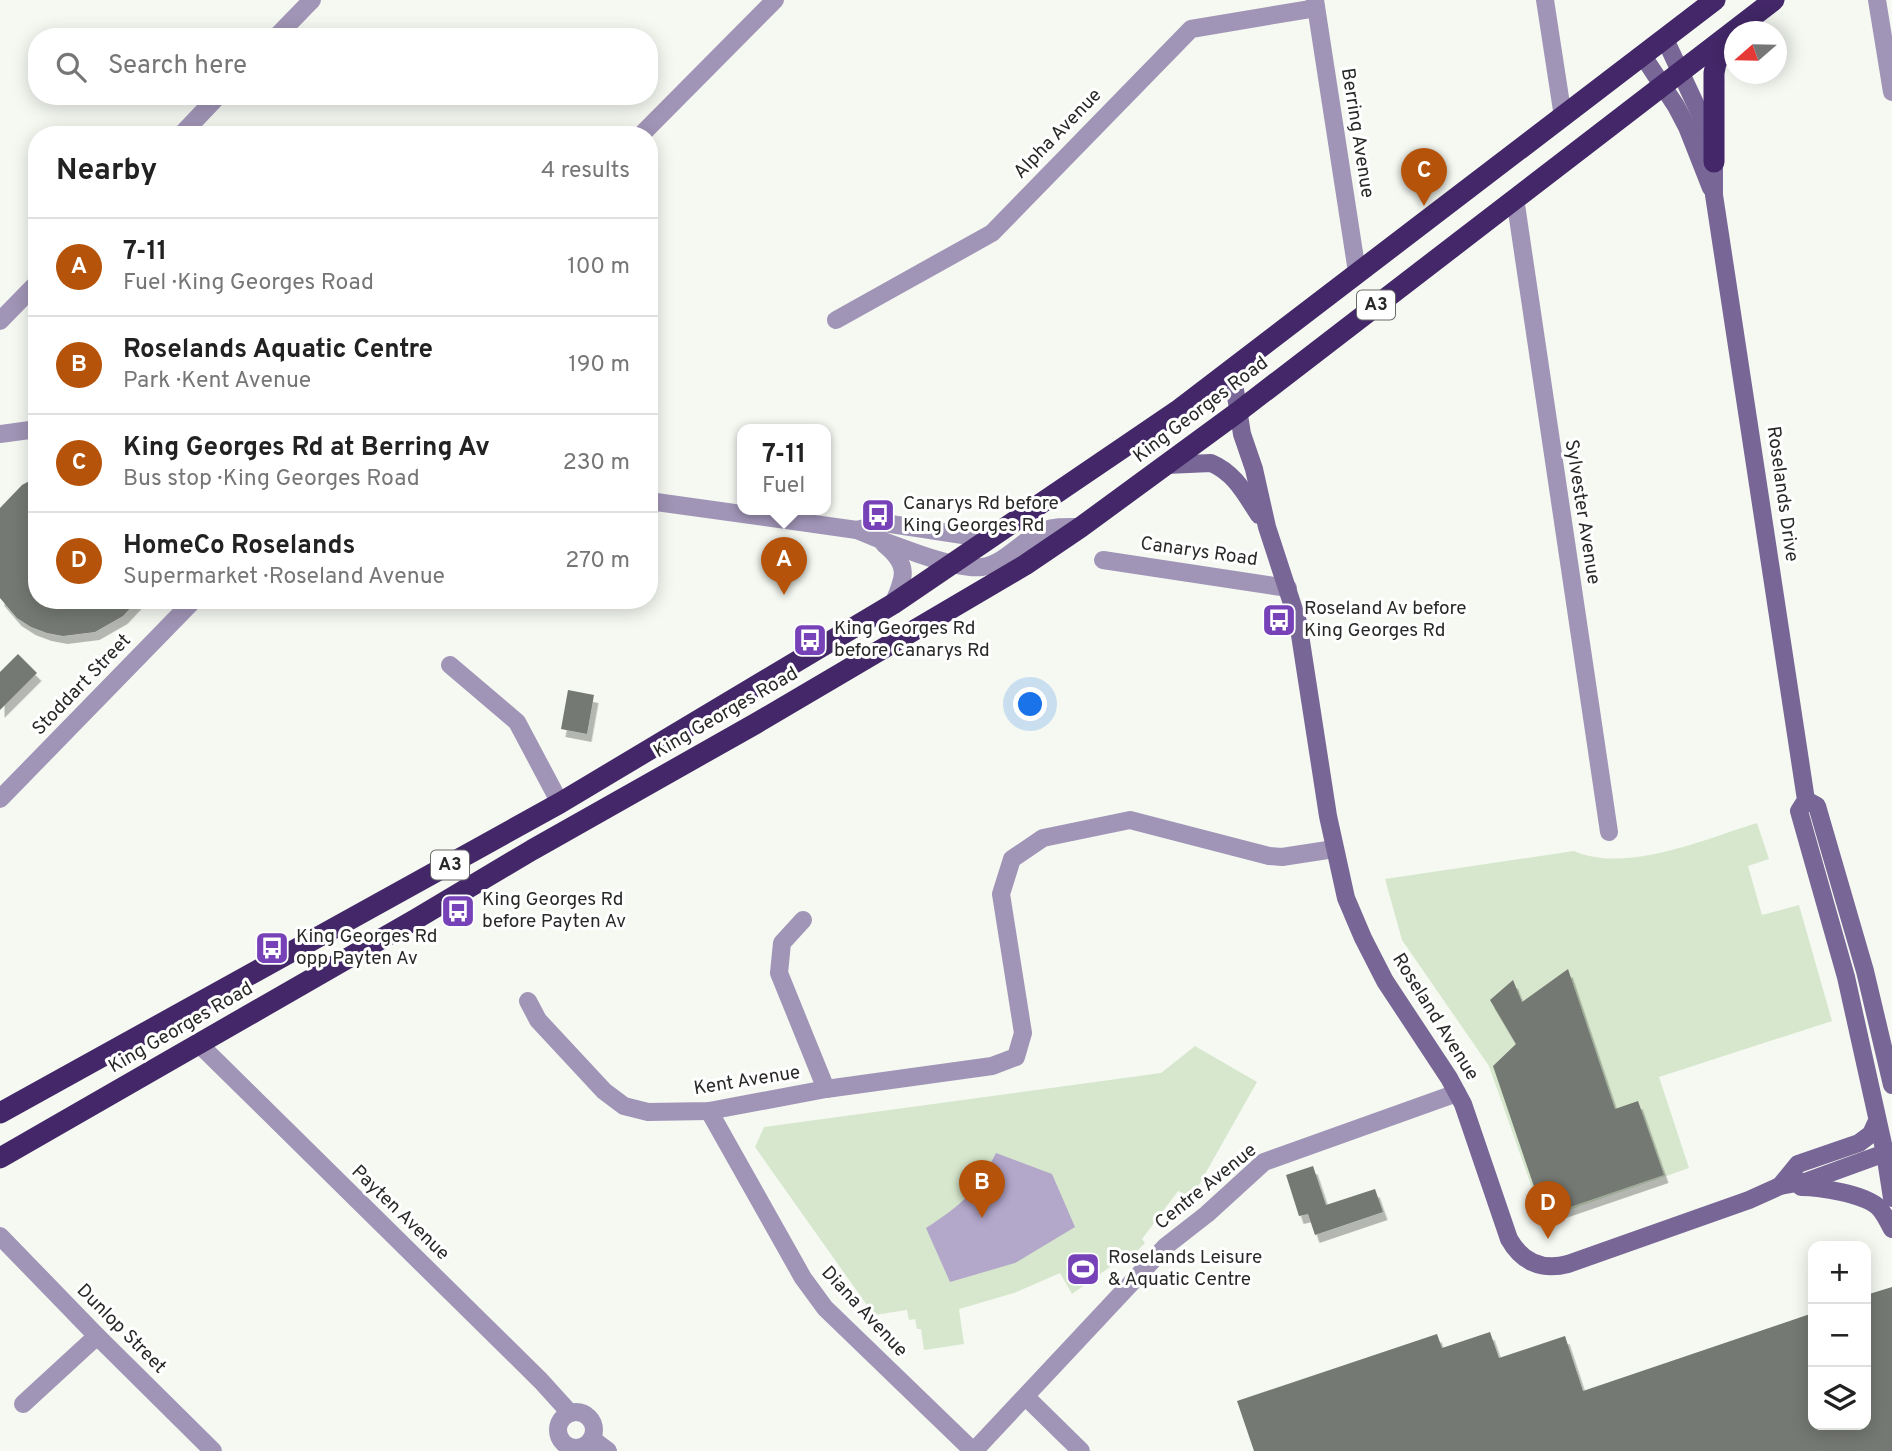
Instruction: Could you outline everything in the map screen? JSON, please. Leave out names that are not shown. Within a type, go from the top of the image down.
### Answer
[{"type":"highway","name":"King Georges Road","points":[[0,1113],[560,803],[893,604],[1177,411],[1716,0]]},
{"type":"highway","name":"King Georges Road","points":[[1747,21],[1774,0]]},
{"type":"highway","name":"King Georges Road","points":[[0,1158],[1025,565],[1238,412],[1724,39]]},
{"type":"highway","points":[[1714,162],[1714,74],[1724,45]]},
{"type":"street","points":[[285,28],[312,0]]},
{"type":"street","points":[[650,126],[775,0]]},
{"type":"street","points":[[1545,0],[1563,117]]},
{"type":"street","points":[[1877,0],[1892,92]]},
{"type":"street","name":"Berring Avenue","points":[[1316,4],[1357,272]]},
{"type":"street","name":"Alpha Avenue","points":[[836,320],[992,233],[1191,29],[1316,4]]},
{"type":"street","name":"Roselands Drive","points":[[1665,39],[1701,116],[1714,162],[1714,195],[1806,800],[1800,811],[1884,1127],[1892,1198]]},
{"type":"street","name":"Roselands Drive","points":[[1643,56],[1687,127],[1714,195]]},
{"type":"street","points":[[190,126],[209,105]]},
{"type":"street","name":"Sylvester Avenue","points":[[1515,198],[1609,832]]},
{"type":"street","points":[[0,321],[28,292]]},
{"type":"street","name":"Roseland Avenue","points":[[1232,370],[1238,412],[1267,527],[1301,634],[1334,849],[1346,898],[1385,981],[1457,1093],[1467,1114],[1509,1239],[1523,1257],[1537,1265],[1554,1267],[1568,1264],[1749,1200],[1780,1186],[1808,1181],[1888,1156]]},
{"type":"street","points":[[0,434],[28,430]]},
{"type":"street","name":"Roseland Avenue","points":[[1166,466],[1204,463],[1218,466],[1236,480],[1267,527]]},
{"type":"street","points":[[658,502],[737,513]]},
{"type":"street","points":[[749,515],[857,530],[881,541],[954,563],[982,567],[1042,532],[1056,527],[1081,527]]},
{"type":"street","points":[[857,530],[884,523],[989,539]]},
{"type":"street","points":[[881,541],[897,554],[903,571],[904,578],[893,604]]},
{"type":"street","name":"Canarys Road","points":[[1103,560],[1288,588]]},
{"type":"street","name":"Stoddart Street","points":[[0,799],[185,609]]},
{"type":"street","points":[[450,665],[517,722],[560,803]]},
{"type":"street","name":"Roselands Drive","points":[[1806,800],[1816,807],[1820,819],[1873,1002],[1892,1085]]},
{"type":"street","name":"Kent Avenue","points":[[528,1001],[538,1020],[604,1091],[624,1106],[648,1112],[709,1111],[826,1089],[992,1066],[1016,1056],[1023,1033],[1001,894],[1013,859],[1043,838],[1130,820],[1269,856],[1282,857],[1334,849]]},
{"type":"street","points":[[803,920],[782,943],[779,974],[826,1089]]},
{"type":"street","name":"Payten Avenue","points":[[199,1044],[541,1381],[570,1413]]},
{"type":"street","name":"Centre Avenue","points":[[973,1451],[1166,1246],[1264,1163],[1457,1093]]},
{"type":"street","name":"Diana Avenue","points":[[709,1111],[803,1278],[825,1308],[973,1451]]},
{"type":"street","points":[[1884,1127],[1859,1143],[1888,1156]]},
{"type":"street","name":"Roseland Avenue","points":[[1780,1186],[1798,1164],[1859,1143]]},
{"type":"street","points":[[1780,1186],[1816,1187],[1871,1202],[1879,1207],[1892,1229]]},
{"type":"street","name":"Dunlop Street","points":[[0,1236],[213,1451]]},
{"type":"street","points":[[23,1404],[97,1336]]},
{"type":"street","points":[[1026,1397],[1082,1451]]},
{"type":"street","points":[[582,1412],[594,1426],[592,1439],[582,1447],[561,1447],[559,1426],[570,1413],[582,1412]]},
{"type":"street","points":[[592,1439],[608,1451]]},
{"type":"green space","points":[[1757,823],[1769,859],[1748,866],[1762,915],[1799,905],[1832,1021],[1659,1077],[1689,1168],[1543,1219],[1489,1066],[1402,940],[1385,879],[1574,851],[1617,859],[1641,856],[1666,852]]},
{"type":"green space","points":[[1195,1046],[1257,1082],[1192,1197],[1178,1191],[1142,1239],[1145,1243],[1125,1263],[1121,1259],[1072,1294],[1060,1273],[1014,1293],[959,1309],[964,1344],[924,1350],[921,1329],[917,1329],[915,1319],[909,1320],[907,1310],[874,1315],[755,1147],[764,1127],[1161,1073]]},
{"type":"shaded area","points":[[996,1153],[1052,1174],[1075,1227],[1015,1263],[950,1282],[926,1228],[950,1212],[967,1196]]},
{"type":"building","points":[[28,482],[28,609],[130,609],[123,616],[95,632],[63,636],[31,627],[17,618],[0,598],[0,508]]},
{"type":"building","points":[[18,654],[37,673],[0,710],[0,672]]},
{"type":"building","points":[[568,690],[594,695],[587,734],[561,729]]},
{"type":"building","points":[[1568,969],[1615,1109],[1638,1101],[1664,1175],[1544,1216],[1493,1066],[1516,1044],[1490,1000],[1513,980],[1522,1002]]},
{"type":"building","points":[[1313,1166],[1326,1205],[1375,1189],[1383,1212],[1315,1235],[1308,1214],[1299,1216],[1286,1175]]},
{"type":"building","points":[[1892,1287],[1892,1451],[1254,1451],[1237,1401],[1437,1334],[1442,1348],[1490,1332],[1499,1358],[1565,1336],[1583,1391],[1808,1315],[1808,1430],[1871,1430],[1871,1293]]},
{"type":"place","name":"King Georges Rd at Berring Av","points":[[1424,206]]},
{"type":"place","name":"Canarys Rd before King Georges Rd","points":[[878,515]]},
{"type":"place","name":"7-11","points":[[784,595]]},
{"type":"place","name":"Roseland Av before King Georges Rd","points":[[1279,620]]},
{"type":"place","name":"King Georges Rd before Canarys Rd","points":[[810,640]]},
{"type":"place","name":"King Georges Rd before Payten Av","points":[[458,911]]},
{"type":"place","name":"King Georges Rd opp Payten Av","points":[[272,948]]},
{"type":"place","name":"Roselands Aquatic Centre","points":[[982,1218]]},
{"type":"place","name":"HomeCo Roselands","points":[[1548,1239]]},
{"type":"place","name":"Roselands Leisure & Aquatic Centre","points":[[1083,1269]]}]
